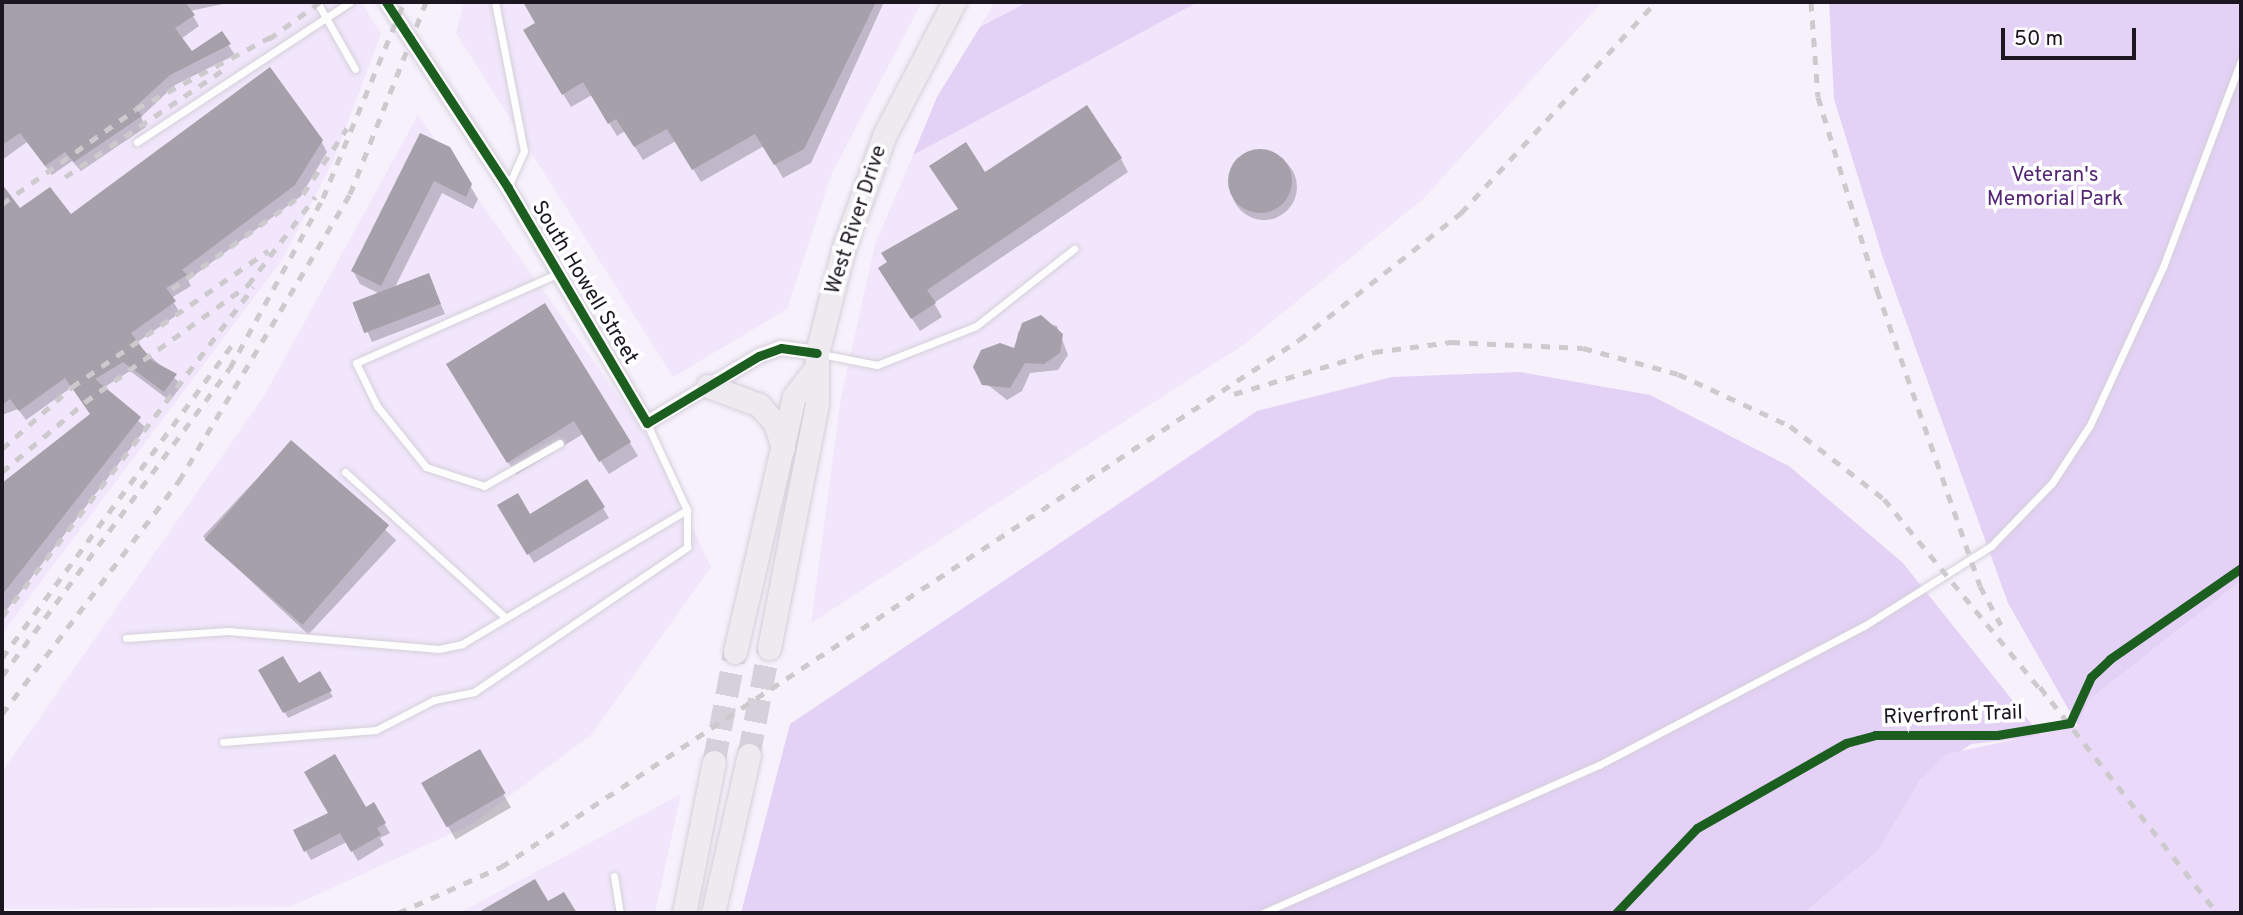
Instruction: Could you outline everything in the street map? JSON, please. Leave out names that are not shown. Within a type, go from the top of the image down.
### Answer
[{"type":"main road","name":"West River Drive","points":[[735,652],[794,397],[816,361],[865,184],[954,2]]},
{"type":"main road","name":"West River Drive","points":[[769,648],[817,403],[816,361]]},
{"type":"main road","points":[[708,386],[759,405],[775,423],[783,448]]},
{"type":"main road","points":[[713,913],[749,755]]},
{"type":"main road","points":[[684,913],[714,762]]},
{"type":"street","name":"South Howell Street","points":[[386,2],[508,188],[647,423]]},
{"type":"street","points":[[647,423],[708,386],[781,348],[816,361]]},
{"type":"lane","points":[[317,2],[355,69]]},
{"type":"lane","points":[[137,142],[350,2]]},
{"type":"lane","points":[[495,2],[524,151],[508,188]]},
{"type":"lane","points":[[1263,913],[1599,765],[1864,626],[1991,546],[2052,483],[2090,425],[2163,267],[2241,61]]},
{"type":"lane","points":[[816,361],[877,365],[976,327],[1074,249]]},
{"type":"lane","points":[[559,273],[356,363],[377,406],[426,467],[484,486],[560,443]]},
{"type":"lane","points":[[223,742],[376,730],[434,699],[474,692],[687,547],[687,510],[647,423]]},
{"type":"lane","points":[[345,472],[505,617]]},
{"type":"lane","points":[[126,638],[228,631],[439,649],[462,644],[687,510]]},
{"type":"lane","points":[[614,876],[620,913]]},
{"type":"shaded area","points":[[2,2],[361,2],[381,34],[333,161],[282,260],[2,634]]},
{"type":"shaded area","points":[[464,2],[922,2],[831,175],[787,309],[673,377],[456,33]]},
{"type":"shaded area","points":[[995,2],[1028,2],[980,27]]},
{"type":"shaded area","points":[[1198,2],[1602,2],[1423,199],[1243,345],[811,623],[841,397],[875,245],[913,155]]},
{"type":"shaded area","points":[[418,115],[654,446],[711,567],[592,734],[472,824],[290,907],[2,909],[2,772],[264,396]]},
{"type":"shaded area","points":[[2241,581],[2241,913],[1804,913],[1878,851],[1921,779],[1947,754],[2078,726],[2089,700]]},
{"type":"shaded area","points":[[681,794],[655,913],[459,913]]},
{"type":"green space","points":[[1028,2],[1198,2],[913,155],[937,97],[980,27]]},
{"type":"green space","name":"Veteran's Memorial Park","points":[[1829,2],[2241,2],[2241,581],[2089,700],[2078,726],[2008,603],[1883,258],[1834,99]]},
{"type":"green space","points":[[1520,372],[1650,395],[1789,466],[1903,563],[2041,736],[1971,744],[1921,779],[1878,851],[1804,913],[741,913],[790,724],[1257,411],[1392,377]]},
{"type":"building","points":[[2,2],[185,2],[195,15],[175,28],[192,51],[222,31],[231,44],[170,75],[135,107],[142,116],[74,162],[65,152],[45,166],[20,133],[2,145]]},
{"type":"building","points":[[523,2],[876,2],[804,149],[774,165],[755,134],[692,170],[667,129],[634,147],[616,119],[608,124],[583,82],[562,95],[523,30],[535,23]]},
{"type":"building","points":[[270,67],[323,140],[295,185],[182,270],[187,275],[166,288],[176,301],[131,333],[151,360],[177,374],[164,392],[123,362],[95,379],[141,417],[2,595],[2,483],[90,414],[65,378],[19,411],[10,399],[2,405],[2,184],[20,208],[50,187],[71,214]]},
{"type":"building","points":[[1087,105],[1122,158],[927,290],[936,303],[911,319],[878,268],[887,262],[881,253],[958,209],[929,166],[966,142],[985,172]]},
{"type":"building","points":[[420,133],[450,147],[472,184],[466,197],[434,181],[381,286],[351,271]]},
{"type":"building","points":[[1254,149],[1266,149],[1283,158],[1290,169],[1290,193],[1283,204],[1266,213],[1254,213],[1242,208],[1233,199],[1228,187],[1228,175],[1233,163],[1242,154]]},
{"type":"building","points":[[429,273],[441,304],[364,333],[352,302]]},
{"type":"building","points":[[545,303],[631,442],[599,462],[574,421],[507,463],[446,364]]},
{"type":"building","points":[[1041,315],[1063,334],[1060,353],[1044,364],[1025,363],[1010,388],[982,385],[973,367],[981,350],[1000,343],[1014,348],[1022,323]]},
{"type":"building","points":[[291,440],[389,525],[303,625],[204,540]]},
{"type":"building","points":[[587,479],[605,507],[527,555],[497,505],[518,493],[530,514]]},
{"type":"building","points":[[283,656],[299,683],[320,671],[332,691],[283,713],[258,670]]},
{"type":"building","points":[[480,749],[505,793],[447,827],[421,783]]},
{"type":"building","points":[[335,754],[366,807],[374,802],[386,823],[377,828],[381,835],[351,852],[340,833],[304,852],[293,830],[328,813],[304,772]]},
{"type":"building","points":[[535,879],[548,901],[564,892],[577,913],[477,913]]},
{"type":"tunnel","points":[[749,755],[769,648]]},
{"type":"tunnel","points":[[714,762],[735,652]]},
{"type":"railway","points":[[269,39],[320,2]]},
{"type":"railway","points":[[2,676],[230,368],[323,198],[404,2]]},
{"type":"railway","points":[[2,714],[179,481],[350,194],[426,2]]},
{"type":"railway","points":[[398,913],[501,867],[1299,340],[1461,213],[1656,2]]},
{"type":"railway","points":[[1811,2],[1818,97],[1877,290],[1980,586],[2001,625]]},
{"type":"railway","points":[[2,204],[136,109],[276,34]]},
{"type":"railway","points":[[65,177],[223,70]]},
{"type":"railway","points":[[172,289],[303,194],[347,128]]},
{"type":"railway","points":[[2,472],[85,402],[248,285],[315,197]]},
{"type":"railway","points":[[2,449],[72,387],[268,251]]},
{"type":"railway","points":[[2,617],[253,287]]},
{"type":"railway","points":[[2,658],[236,340]]},
{"type":"railway","points":[[1234,394],[1374,352],[1451,342],[1583,348],[1678,374],[1790,426],[1884,499],[2045,695]]},
{"type":"railway","points":[[2040,687],[2217,913]]},
{"type":"cycle path","points":[[386,2],[508,188],[647,423],[759,356],[781,348],[817,353]]},
{"type":"cycle path","name":"Riverfront Trail","points":[[1616,913],[1697,828],[1846,743],[1875,735],[1997,735],[2070,723],[2091,677],[2110,659],[2241,568]]}]
